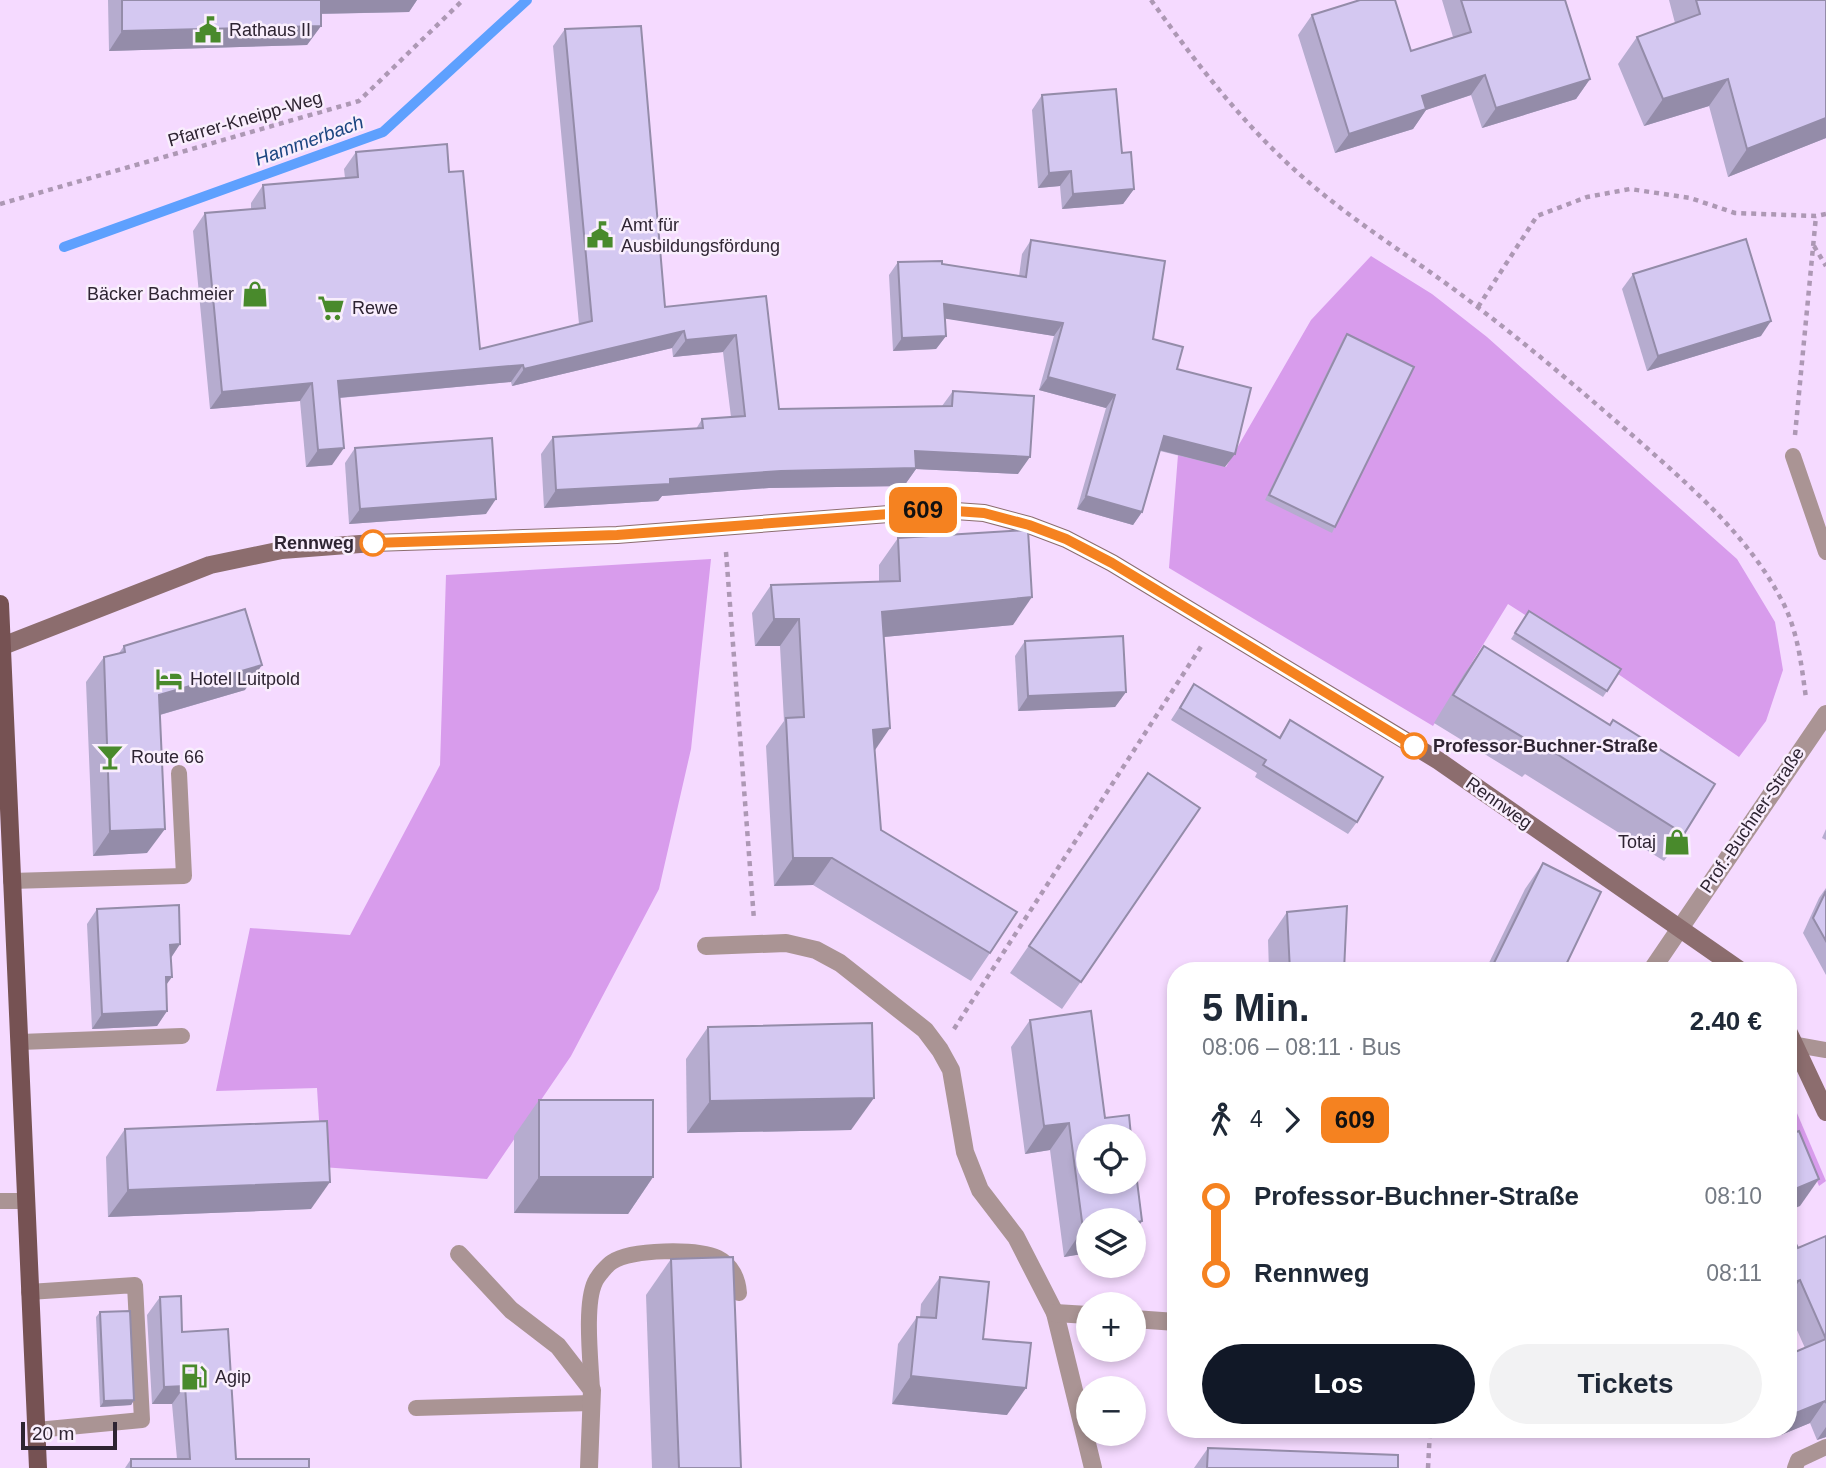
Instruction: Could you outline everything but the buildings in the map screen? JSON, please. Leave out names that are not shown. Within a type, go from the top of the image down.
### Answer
[{"type":"main road","name":"Rennweg","points":[[1,647],[210,565],[282,550],[423,539],[617,535],[898,511],[984,513],[1066,539],[1112,563],[1439,761],[1729,962]]},
{"type":"main road","points":[[0,604],[38,1468]]},
{"type":"main road","points":[[1797,1047],[1826,1112]]},
{"type":"street","name":"Prof.-Buchner-Straße","points":[[1657,962],[1826,714]]},
{"type":"street","points":[[706,946],[786,943],[816,950],[840,963],[925,1030],[940,1050],[951,1070],[965,1152],[980,1190],[1016,1237],[1055,1313],[1093,1468]]},
{"type":"street","points":[[459,1254],[511,1310],[558,1346],[592,1397],[589,1468]]},
{"type":"street","points":[[1055,1313],[1076,1314]]},
{"type":"street","points":[[1146,1320],[1167,1321]]},
{"type":"lane","points":[[1793,456],[1826,552]]},
{"type":"lane","points":[[11,881],[184,876],[179,773]]},
{"type":"lane","points":[[20,1042],[182,1036]]},
{"type":"lane","points":[[1797,1039],[1826,1050]]},
{"type":"lane","points":[[0,1201],[25,1202]]},
{"type":"lane","points":[[416,1408],[592,1397],[590,1318],[595,1283],[612,1262],[636,1254],[663,1252],[718,1258],[733,1271],[739,1293]]},
{"type":"lane","points":[[29,1292],[135,1285],[142,1420],[37,1430]]},
{"type":"lane","points":[[1796,1468],[1798,1460],[1826,1447]]},
{"type":"path","name":"Pfarrer-Kneipp-Weg","points":[[0,204],[359,101],[463,0]]},
{"type":"path","points":[[1151,0],[1198,66],[1251,130],[1327,198],[1478,307],[1583,392],[1710,503],[1761,564],[1781,598],[1797,635],[1811,733]]},
{"type":"path","points":[[1478,307],[1537,216],[1587,197],[1630,189],[1690,198],[1735,213],[1816,216],[1826,214]]},
{"type":"path","points":[[1793,456],[1816,216]]},
{"type":"path","points":[[1814,245],[1826,266]]},
{"type":"path","points":[[724,526],[755,944]]},
{"type":"path","points":[[940,1050],[1214,626]]},
{"type":"path","points":[[1428,1468],[1430,1438]]},
{"type":"shaded area","points":[[1371,256],[1432,294],[1487,337],[1737,559],[1775,622],[1783,670],[1766,721],[1739,757],[1618,674],[1508,604],[1433,726],[1169,568],[1178,455],[1226,467],[1311,320]]},
{"type":"shaded area","points":[[711,559],[691,749],[659,889],[571,1056],[487,1179],[322,1167],[317,1088],[216,1091],[250,928],[350,935],[440,765],[446,575]]},
{"type":"shaded area","points":[[1797,1113],[1826,1181],[1819,1186],[1797,1132]]},
{"type":"waterway","name":"Hammerbach","points":[[64,247],[383,132],[527,0]]},
{"type":"bus line","name":"609","points":[[373,543],[423,539],[617,535],[898,511],[984,513],[1029,525],[1066,539],[1112,563],[1414,746]]},
{"type":"place","name":"Rathaus II","points":[[208,30]]},
{"type":"place","name":"Amt für Ausbildungsfördung","points":[[600,235]]},
{"type":"place","name":"Bäcker Bachmeier","points":[[255,294]]},
{"type":"place","name":"Rewe","points":[[331,308]]},
{"type":"place","name":"Rennweg","points":[[373,543]]},
{"type":"place","name":"Hotel Luitpold","points":[[169,679]]},
{"type":"place","name":"Professor-Buchner-Straße","points":[[1414,746]]},
{"type":"place","name":"Route 66","points":[[110,757]]},
{"type":"place","name":"Totaj","points":[[1677,842]]},
{"type":"place","name":"Agip","points":[[194,1377]]}]
